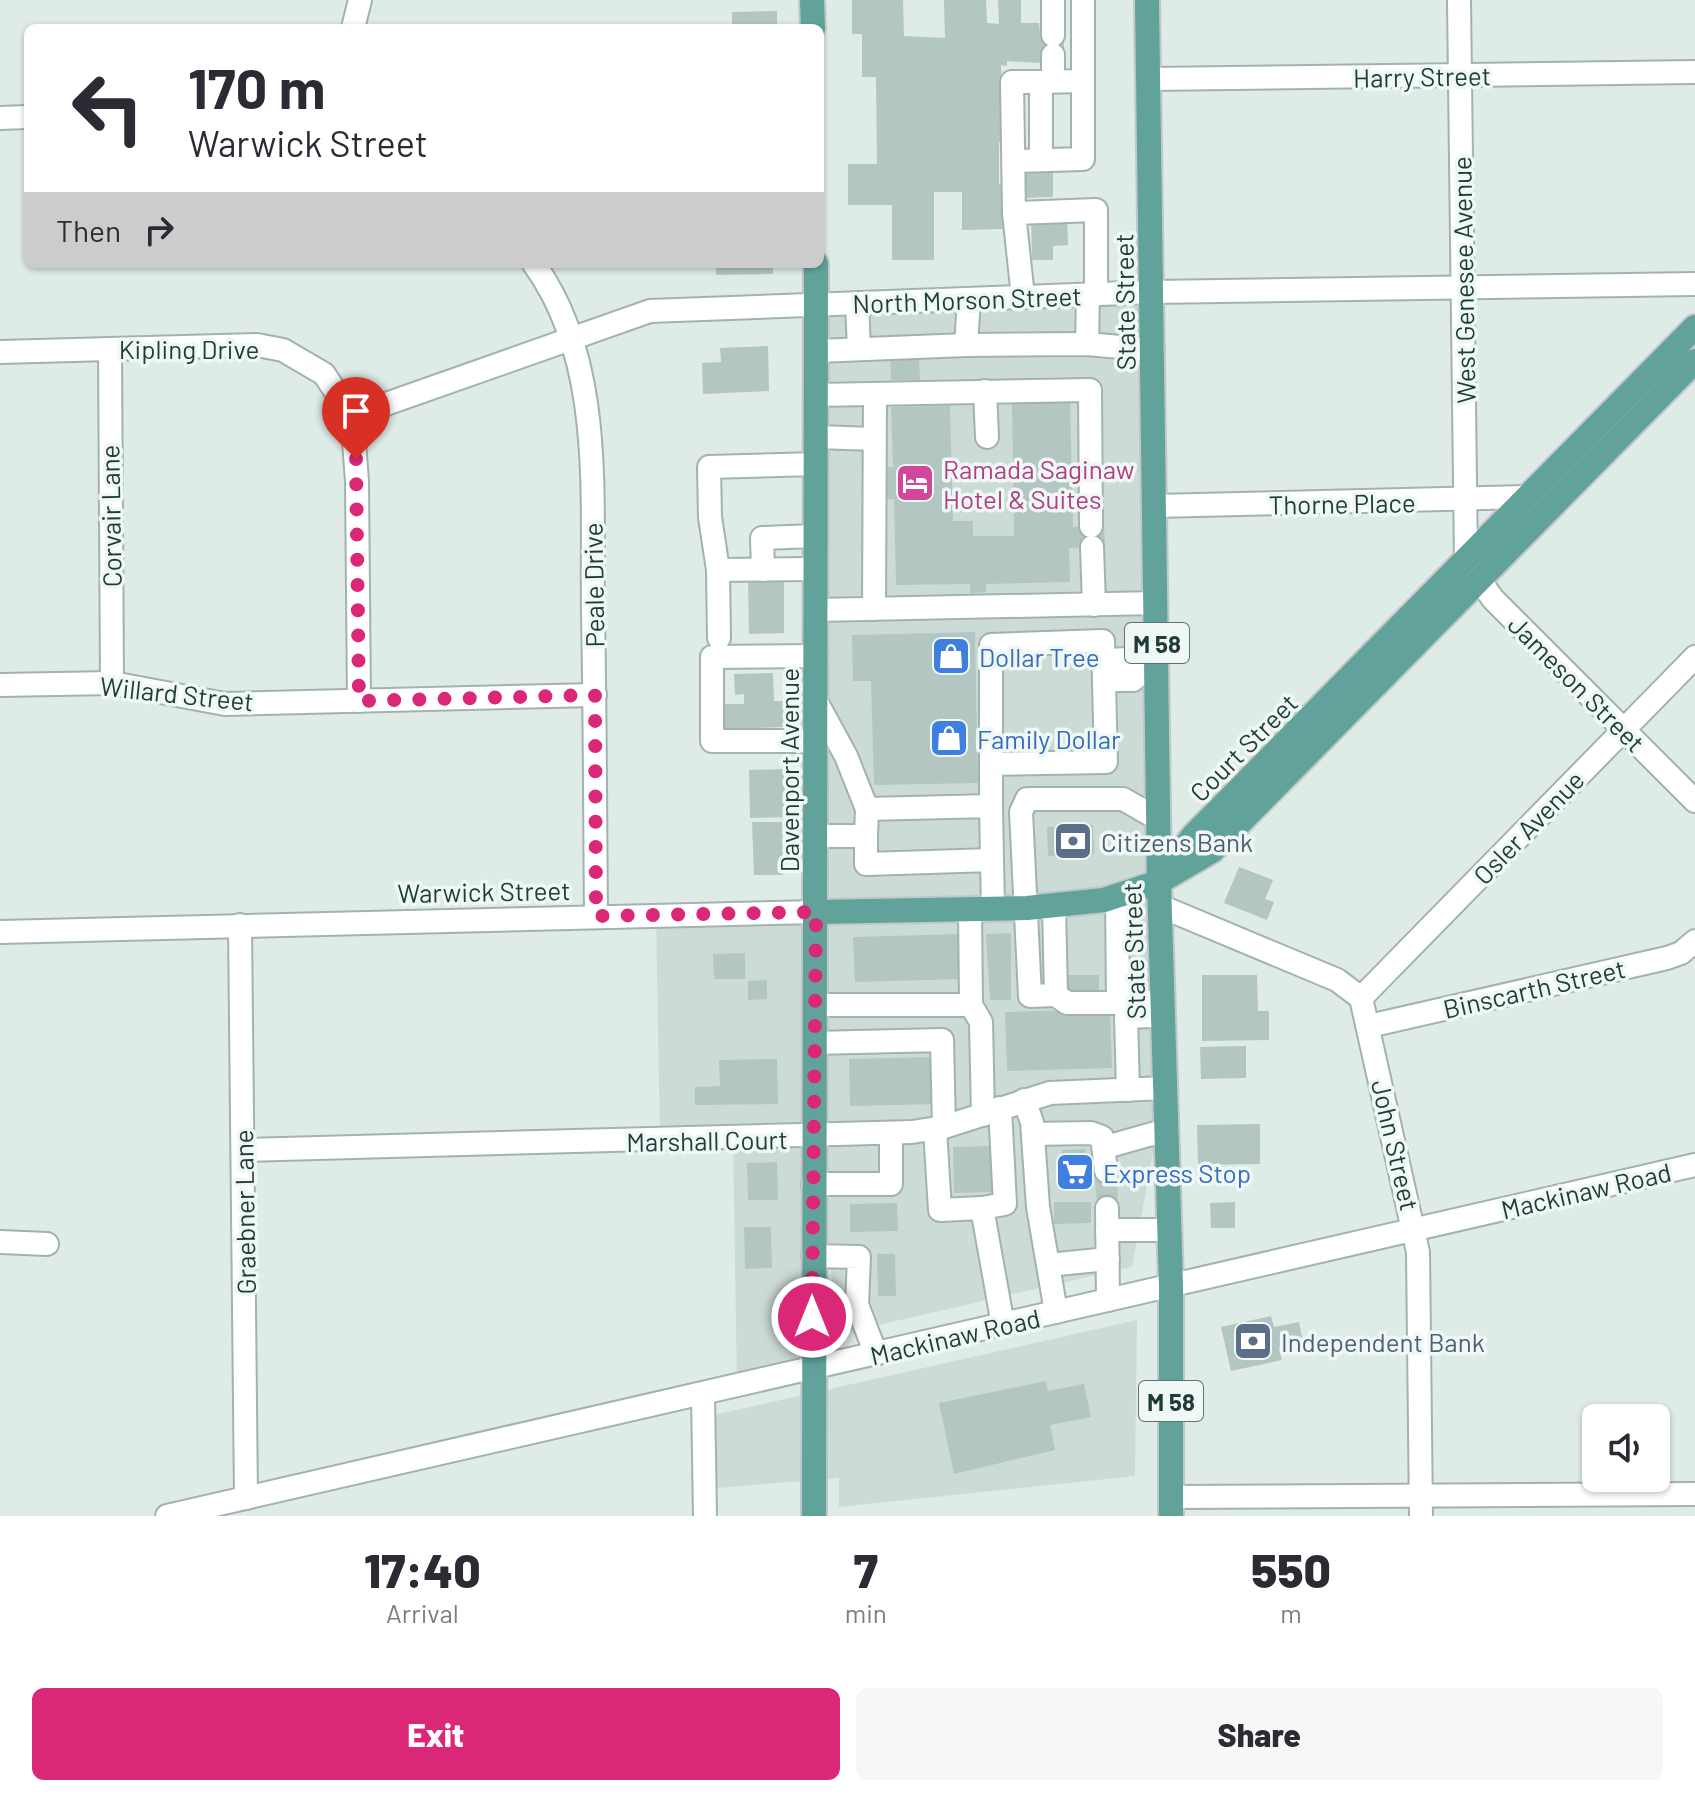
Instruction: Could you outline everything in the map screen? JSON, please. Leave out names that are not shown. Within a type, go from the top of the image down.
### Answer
[{"type":"main road","points":[[812,0],[813,24]]},
{"type":"main road","name":"State Street","points":[[1147,0],[1156,603],[1150,669],[1158,819],[1171,1285],[1171,1506]]},
{"type":"main road","name":"Davenport Avenue","points":[[814,1516],[816,268]]},
{"type":"main road","name":"Court Street","points":[[1473,570],[1529,497],[1695,327]]},
{"type":"main road","name":"Court Street","points":[[1160,894],[1212,851],[1473,570],[1695,361]]},
{"type":"main road","name":"Warwick Street","points":[[816,912],[1027,908],[1117,896],[1160,894]]},
{"type":"street","points":[[354,24],[360,0]]},
{"type":"street","points":[[1034,0],[1063,0]]},
{"type":"street","points":[[1041,160],[1053,45],[1053,0]]},
{"type":"street","points":[[1014,161],[1083,159],[1083,0]]},
{"type":"street","name":"West Genesee Avenue","points":[[1459,0],[1465,501],[1473,570]]},
{"type":"street","name":"Harry Street","points":[[1150,79],[1695,72]]},
{"type":"street","points":[[1023,297],[1014,213],[1012,82],[1083,81]]},
{"type":"street","points":[[0,118],[24,117]]},
{"type":"street","points":[[1014,213],[1096,210],[1087,344]]},
{"type":"street","name":"Peale Drive","points":[[536,268],[571,336],[587,407],[595,695],[596,916]]},
{"type":"street","name":"North Morson Street","points":[[352,416],[571,336],[650,311],[1152,292],[1695,284]]},
{"type":"street","points":[[966,345],[969,299]]},
{"type":"street","points":[[857,303],[859,349]]},
{"type":"street","points":[[817,351],[1087,344],[1153,350]]},
{"type":"street","name":"Kipling Drive","points":[[0,352],[257,345],[283,350],[324,374],[352,416],[357,481],[359,701]]},
{"type":"street","name":"Corvair Lane","points":[[110,349],[112,683]]},
{"type":"street","points":[[816,395],[1090,390],[1094,605]]},
{"type":"street","points":[[985,391],[987,437]]},
{"type":"street","points":[[874,609],[875,395]]},
{"type":"street","points":[[817,437],[873,439]]},
{"type":"street","points":[[719,638],[718,570],[710,517],[709,467],[816,464]]},
{"type":"street","name":"Thorne Place","points":[[1155,506],[1465,501],[1529,497]]},
{"type":"street","points":[[763,570],[762,538],[816,536]]},
{"type":"street","points":[[718,570],[816,569]]},
{"type":"street","name":"Jameson Street","points":[[1473,570],[1493,599],[1695,801]]},
{"type":"street","points":[[817,610],[1156,603]]},
{"type":"street","points":[[814,1043],[942,1040],[940,1210],[1005,1204],[981,1022],[971,1005],[982,908],[992,860],[991,645],[1103,641],[1106,762],[992,764]]},
{"type":"street","points":[[816,656],[712,657],[712,741],[817,741]]},
{"type":"street","name":"Osler Avenue","points":[[1361,998],[1695,657]]},
{"type":"street","points":[[1104,670],[1132,659],[1150,669]]},
{"type":"street","name":"Willard Street","points":[[0,685],[112,683],[225,704],[595,695]]},
{"type":"street","points":[[816,701],[846,756],[867,809],[866,864],[992,860]]},
{"type":"street","points":[[1158,819],[1123,799],[1027,799],[1021,812],[1030,996],[1056,995],[1067,1003],[1118,1003],[1163,1009]]},
{"type":"street","points":[[867,809],[991,806]]},
{"type":"street","points":[[816,836],[866,836]]},
{"type":"street","points":[[1160,894],[1337,980],[1361,998]]},
{"type":"street","points":[[1117,896],[1118,1003]]},
{"type":"street","points":[[1054,906],[1056,995]]},
{"type":"street","name":"Warwick Street","points":[[0,932],[816,912]]},
{"type":"street","name":"Graebner Lane","points":[[240,925],[246,1498]]},
{"type":"street","name":"Binscarth Street","points":[[1369,1026],[1667,958],[1681,953],[1695,941]]},
{"type":"street","name":"John Street","points":[[1361,998],[1418,1252],[1421,1507]]},
{"type":"street","points":[[815,1005],[971,1005]]},
{"type":"street","points":[[1128,1090],[1126,1017],[1163,1009]]},
{"type":"street","name":"Marshall Court","points":[[243,1150],[891,1133],[940,1128],[1050,1093],[1165,1088]]},
{"type":"street","points":[[1024,1100],[1033,1134],[1038,1207],[1056,1312]]},
{"type":"street","points":[[1106,1147],[1166,1130]]},
{"type":"street","points":[[813,1184],[891,1184],[891,1133]]},
{"type":"street","points":[[1033,1134],[1091,1133],[1102,1137],[1106,1147],[1106,1171]]},
{"type":"street","name":"Mackinaw Road","points":[[167,1516],[1695,1165]]},
{"type":"street","points":[[982,1208],[1003,1325]]},
{"type":"street","points":[[1108,1300],[1107,1219],[1169,1230]]},
{"type":"street","points":[[0,1242],[47,1244]]},
{"type":"street","points":[[813,1256],[859,1257],[857,1305],[876,1354]]},
{"type":"street","points":[[1048,1265],[1108,1259]]},
{"type":"street","points":[[703,1395],[705,1516]]},
{"type":"street","points":[[1171,1506],[1421,1507],[1695,1494]]},
{"type":"shaded area","points":[[1152,292],[1165,1088],[1132,1267],[839,1334],[814,1146],[812,1369],[737,1387],[733,1139],[660,1141],[656,915],[816,912],[816,304]]},
{"type":"shaded area","points":[[1137,1320],[1135,1476],[839,1507],[839,1478],[705,1489],[714,1415]]},
{"type":"building","points":[[852,0],[903,0],[904,36],[945,38],[944,0],[986,0],[987,23],[999,24],[998,0],[1021,0],[1021,23],[1039,23],[1040,34],[1064,35],[1064,54],[1041,55],[1041,63],[1007,61],[1007,66],[1001,65],[1003,142],[999,142],[999,184],[1004,184],[1004,229],[962,230],[962,192],[934,192],[934,260],[892,260],[892,205],[848,205],[848,164],[877,164],[876,77],[862,77],[862,34],[852,34]]},
{"type":"building","points":[[777,11],[777,24],[732,24],[732,12]]},
{"type":"building","points":[[1024,170],[1053,170],[1053,197],[1024,198]]},
{"type":"building","points":[[1067,215],[1068,245],[1053,246],[1053,260],[1032,260],[1031,216]]},
{"type":"building","points":[[716,268],[773,268],[773,274],[716,275]]},
{"type":"building","points":[[768,346],[769,391],[703,394],[702,363],[721,362],[720,348]]},
{"type":"building","points":[[919,355],[920,380],[891,380],[890,356]]},
{"type":"building","name":"Ramada Saginaw Hotel & Suites","points":[[1070,401],[1073,527],[1104,526],[1105,547],[1069,548],[1070,582],[986,584],[986,592],[970,593],[970,584],[896,585],[894,499],[878,500],[877,467],[893,467],[891,407],[950,406],[953,521],[973,521],[973,536],[1014,536],[1012,402]]},
{"type":"building","points":[[748,578],[784,578],[784,633],[749,634]]},
{"type":"building","points":[[975,632],[978,783],[874,785],[871,681],[853,681],[852,635]]},
{"type":"building","points":[[773,673],[774,701],[783,701],[784,727],[725,729],[724,704],[744,704],[744,694],[735,695],[734,674]]},
{"type":"building","points":[[785,769],[786,817],[750,818],[749,770]]},
{"type":"building","points":[[752,822],[782,822],[783,875],[754,875]]},
{"type":"building","points":[[1093,825],[1094,854],[1048,856],[1047,827]]},
{"type":"building","points":[[1239,867],[1273,880],[1265,899],[1274,902],[1267,920],[1224,903]]},
{"type":"building","points":[[1011,933],[1011,1000],[990,1000],[986,934]]},
{"type":"building","points":[[962,934],[963,979],[855,982],[853,937]]},
{"type":"building","points":[[745,953],[745,979],[714,979],[713,954]]},
{"type":"building","points":[[1067,975],[1099,975],[1099,995],[1068,996]]},
{"type":"building","points":[[1202,975],[1257,975],[1258,1011],[1269,1011],[1269,1040],[1202,1041]]},
{"type":"building","points":[[767,980],[767,999],[748,1000],[748,981]]},
{"type":"building","points":[[1110,1009],[1112,1068],[1007,1071],[1005,1012]]},
{"type":"building","points":[[1246,1046],[1246,1078],[1201,1079],[1200,1047]]},
{"type":"building","points":[[936,1057],[937,1104],[850,1106],[849,1059]]},
{"type":"building","points":[[777,1059],[778,1104],[695,1105],[695,1087],[720,1086],[719,1060]]},
{"type":"building","points":[[1260,1124],[1260,1164],[1198,1165],[1197,1125]]},
{"type":"building","points":[[997,1146],[998,1192],[954,1193],[953,1147]]},
{"type":"building","points":[[1086,1149],[1087,1191],[1062,1191],[1062,1150]]},
{"type":"building","points":[[777,1162],[778,1200],[748,1200],[747,1163]]},
{"type":"building","points":[[1117,1171],[1118,1208],[1097,1208],[1096,1172]]},
{"type":"building","points":[[1054,1202],[1091,1202],[1091,1223],[1054,1224]]},
{"type":"building","points":[[1235,1202],[1235,1228],[1211,1228],[1210,1203]]},
{"type":"building","points":[[897,1203],[898,1231],[850,1232],[850,1204]]},
{"type":"building","points":[[744,1227],[771,1227],[772,1268],[745,1269]]},
{"type":"building","points":[[877,1254],[895,1254],[896,1296],[878,1296]]},
{"type":"building","points":[[1271,1316],[1274,1327],[1299,1322],[1303,1343],[1279,1348],[1282,1360],[1231,1371],[1221,1327]]},
{"type":"building","points":[[1046,1381],[1048,1391],[1084,1384],[1091,1417],[1050,1425],[1055,1450],[954,1474],[939,1403]]},
{"type":"tunnel","points":[[1106,1171],[1107,1208]]},
{"type":"place","name":"Ramada Saginaw Hotel & Suites","points":[[915,483]]},
{"type":"place","name":"Dollar Tree","points":[[951,656]]},
{"type":"place","name":"Family Dollar","points":[[949,738]]},
{"type":"place","name":"Citizens Bank","points":[[1073,841]]},
{"type":"place","name":"Express Stop","points":[[1075,1172]]},
{"type":"place","name":"Independent Bank","points":[[1253,1341]]},
{"type":"route","points":[[356,459],[359,701],[595,695],[596,916],[816,912],[812,1317]]}]
